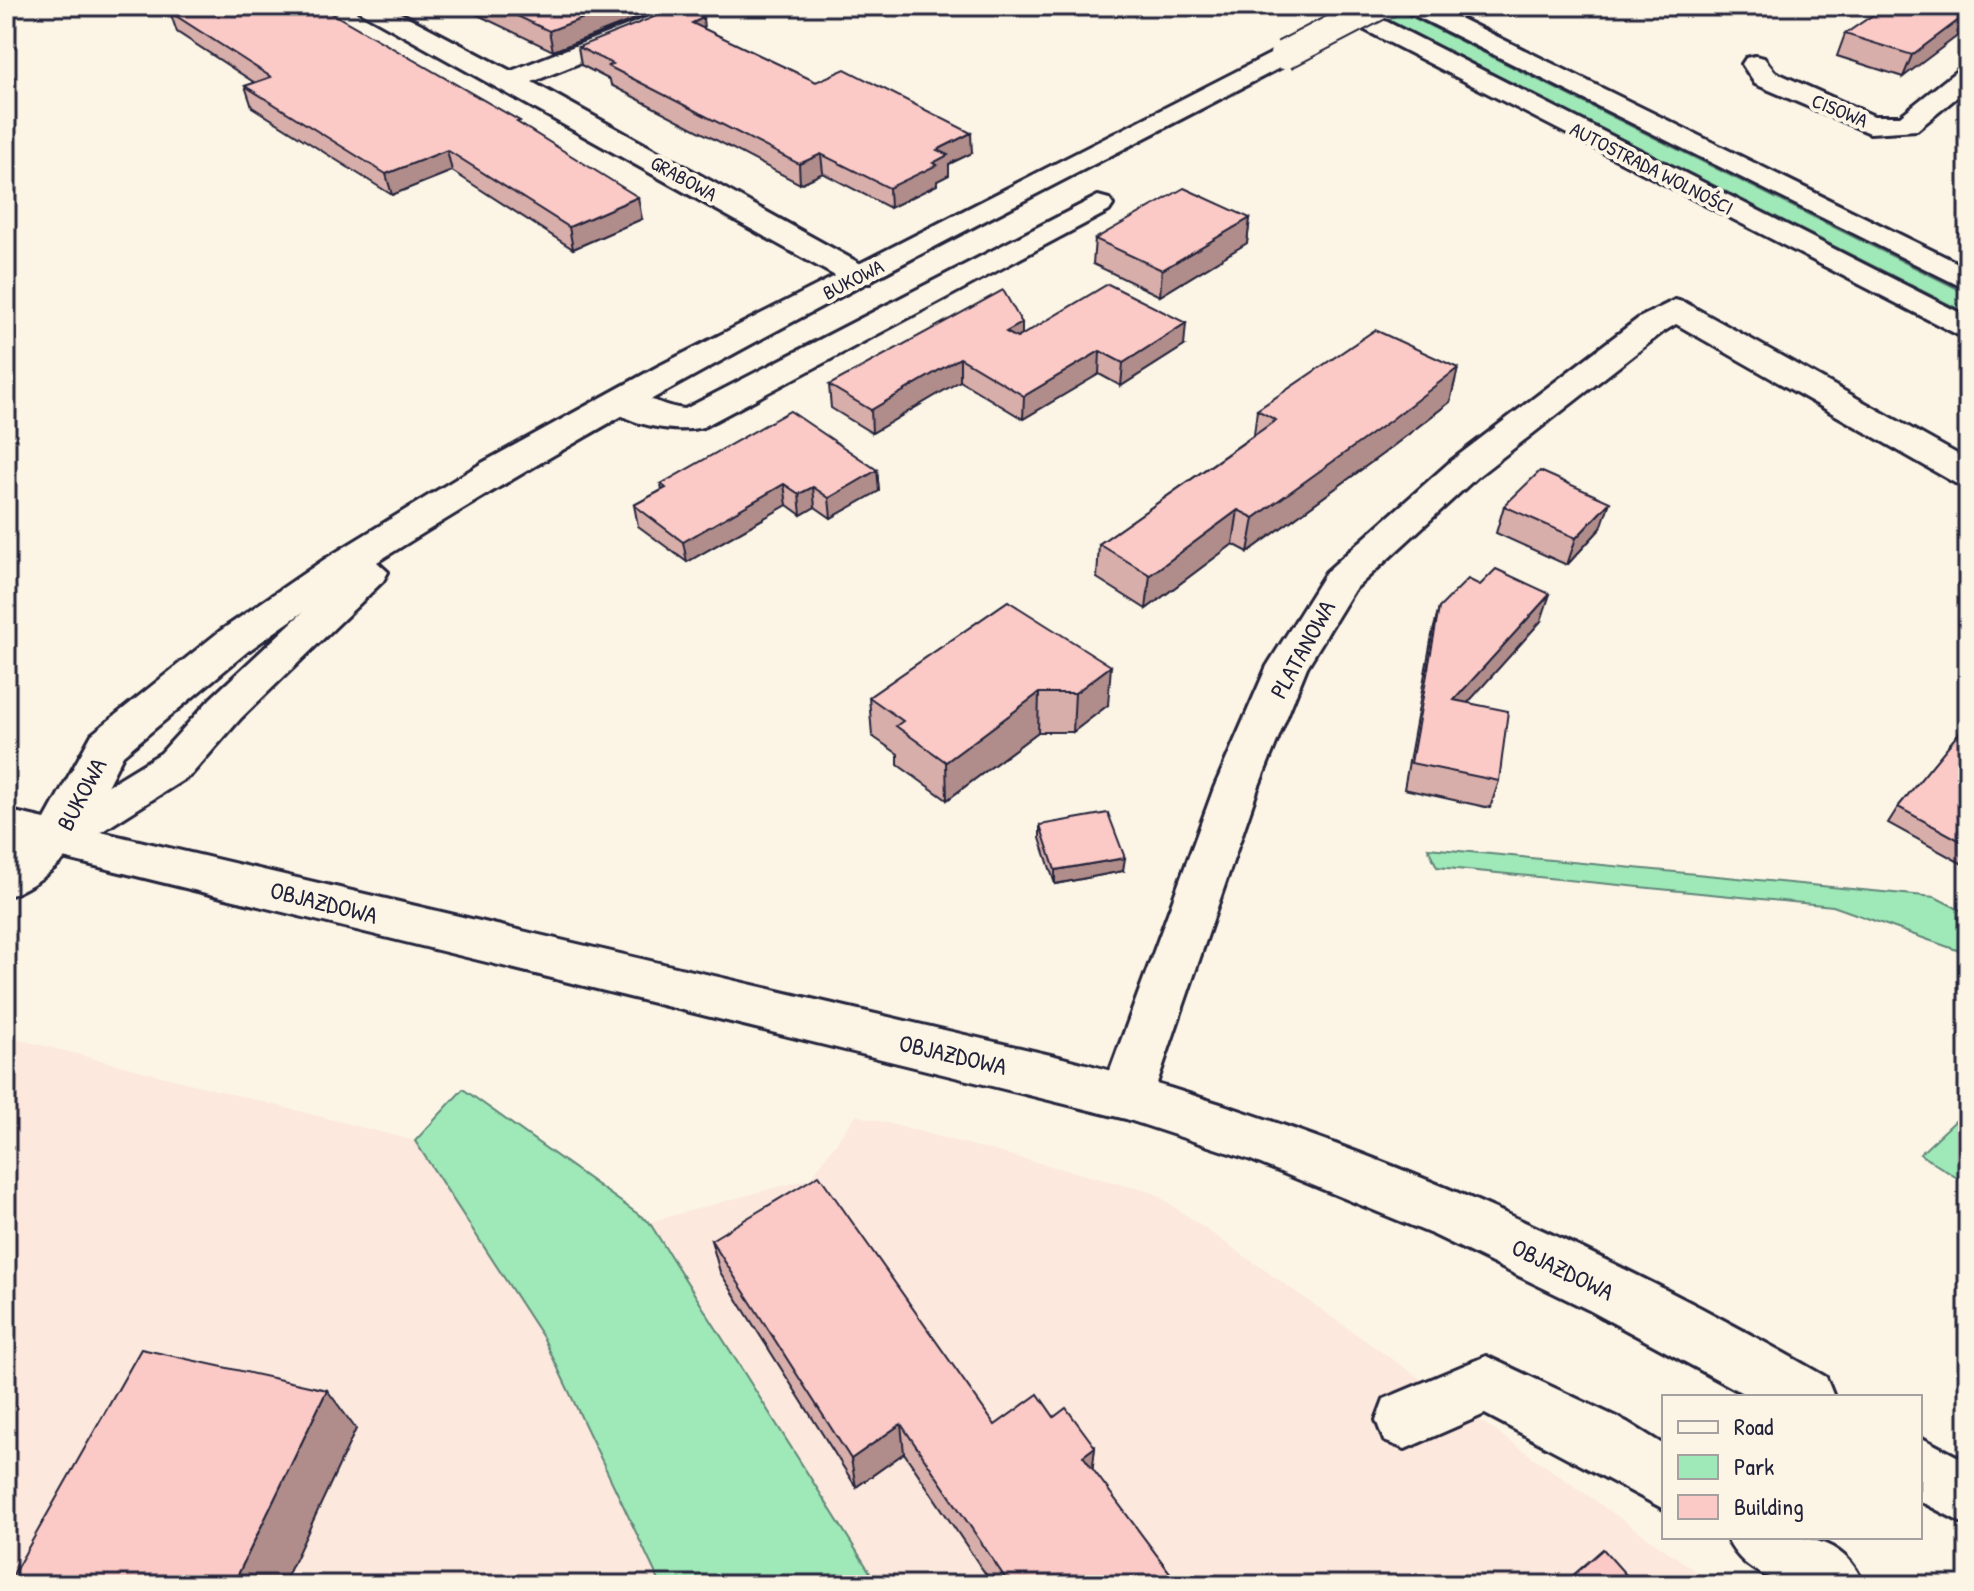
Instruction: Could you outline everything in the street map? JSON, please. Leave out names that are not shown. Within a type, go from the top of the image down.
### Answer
[{"type":"main road","name":"GRABOWA","points":[[368,6],[510,81],[859,276]]},
{"type":"main road","points":[[510,81],[700,6]]},
{"type":"main road","name":"AUTOSTRADA WOLNOŚCI","points":[[1337,6],[1968,330]]},
{"type":"main road","name":"BUKOWA","points":[[57,839],[107,745],[140,715],[287,603],[495,471],[621,401],[1378,6]]},
{"type":"main road","name":"AUTOSTRADA WOLNOŚCI","points":[[1415,6],[1968,280]]},
{"type":"main road","name":"CISOWA","points":[[1755,64],[1765,78],[1870,125],[1907,124],[1968,75]]},
{"type":"main road","points":[[621,401],[670,421],[691,420],[1098,205]]},
{"type":"main road","name":"PLATANOWA","points":[[1127,1095],[1248,761],[1287,666],[1340,581],[1464,469],[1651,325],[1675,310],[1968,475]]},
{"type":"main road","name":"BUKOWA","points":[[57,839],[176,764],[226,708],[428,515]]},
{"type":"main road","name":"OBJAZDOWA","points":[[6,827],[1127,1095],[1294,1151],[1470,1223],[1640,1307],[1801,1395]]},
{"type":"main road","points":[[6,879],[57,839]]},
{"type":"main road","points":[[1405,1420],[1486,1384],[1606,1443],[1662,1478]]},
{"type":"main road","points":[[1922,1468],[1968,1496]]},
{"type":"main road","points":[[1760,1539],[1833,1585]]},
{"type":"shaded area","points":[[6,1036],[415,1141],[544,1339],[661,1585],[6,1585]]},
{"type":"shaded area","points":[[856,1115],[1154,1193],[1716,1585],[878,1585],[649,1222],[811,1178]]},
{"type":"green space","points":[[1402,12],[1968,294],[1968,314],[1388,20]]},
{"type":"green space","points":[[1428,848],[1935,897],[1968,914],[1968,954],[1833,906],[1437,867]]},
{"type":"green space","points":[[463,1089],[649,1222],[878,1585],[661,1585],[544,1339],[415,1141]]},
{"type":"green space","points":[[1968,1109],[1968,1185],[1920,1154]]},
{"type":"building","points":[[188,6],[319,6],[520,121],[517,122],[638,197],[569,227],[447,150],[386,174],[245,86],[271,77],[170,12]]},
{"type":"building","points":[[496,6],[615,6],[549,31]]},
{"type":"building","points":[[1886,6],[1968,6],[1968,13],[1912,55],[1845,34]]},
{"type":"building","points":[[679,7],[703,18],[692,23],[816,82],[845,69],[971,133],[937,150],[948,155],[933,163],[937,165],[889,188],[821,154],[799,164],[608,66],[613,64],[578,47]]},
{"type":"building","points":[[1184,188],[1250,218],[1162,270],[1095,239]]},
{"type":"building","points":[[1108,284],[1186,323],[1123,363],[1100,351],[1024,396],[960,358],[871,410],[829,385],[1003,290],[1022,323],[1006,332],[1017,338]]},
{"type":"building","points":[[1375,330],[1458,368],[1254,518],[1238,510],[1150,575],[1099,544],[1276,420],[1257,410]]},
{"type":"building","points":[[790,411],[877,470],[829,498],[813,487],[799,494],[784,484],[683,542],[634,505],[666,488],[661,484]]},
{"type":"building","points":[[1540,471],[1610,502],[1576,538],[1504,506]]},
{"type":"building","points":[[1496,569],[1550,594],[1454,700],[1508,711],[1499,781],[1411,763],[1439,608],[1468,579],[1480,585]]},
{"type":"building","points":[[1008,601],[1111,666],[1075,693],[1039,693],[946,762],[896,726],[903,721],[869,697]]},
{"type":"building","points":[[1968,722],[1968,845],[1898,807]]},
{"type":"building","points":[[1108,813],[1125,858],[1055,870],[1040,825]]},
{"type":"building","points":[[819,1175],[995,1425],[1038,1394],[1054,1417],[1066,1408],[1095,1447],[1083,1456],[1179,1585],[1010,1585],[901,1424],[851,1459],[711,1240]]},
{"type":"building","points":[[141,1349],[327,1390],[233,1585],[7,1585]]},
{"type":"building","points":[[1603,1549],[1635,1585],[1562,1585]]}]
